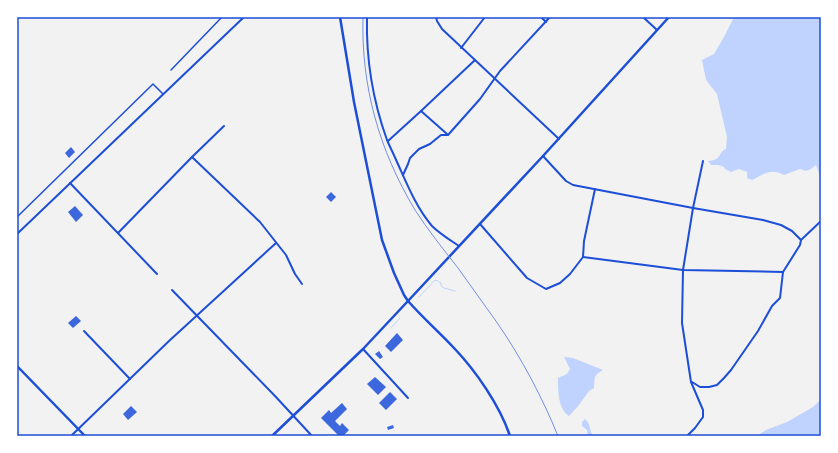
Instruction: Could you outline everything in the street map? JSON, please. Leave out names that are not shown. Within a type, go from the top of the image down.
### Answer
[{"type":"main road","points":[[340,17],[354,102],[382,240],[394,273],[408,301],[454,347],[472,370],[495,405],[510,436]]},
{"type":"main road","points":[[272,436],[363,349],[460,247],[669,17]]},
{"type":"main road","points":[[17,366],[85,436]]},
{"type":"street","points":[[170,70],[222,17]]},
{"type":"street","points":[[17,234],[244,17]]},
{"type":"street","points":[[367,17],[369,61],[375,97],[380,119],[388,141],[402,175],[426,218],[441,234],[460,247]]},
{"type":"street","points":[[436,17],[442,29],[559,139]]},
{"type":"street","points":[[462,48],[485,17]]},
{"type":"street","points":[[541,17],[546,22]]},
{"type":"street","points":[[402,175],[410,158],[418,149],[430,144],[441,135],[448,135],[480,99],[500,72],[550,17]]},
{"type":"street","points":[[643,17],[657,30]]},
{"type":"street","points":[[388,141],[475,60]]},
{"type":"street","points":[[17,217],[153,84],[163,94]]},
{"type":"street","points":[[421,111],[448,135]]},
{"type":"street","points":[[118,233],[224,126]]},
{"type":"street","points":[[543,156],[566,181],[573,185],[764,220],[781,225],[792,231],[801,240]]},
{"type":"street","points":[[192,157],[260,222],[286,255],[295,274],[302,284]]},
{"type":"street","points":[[687,436],[703,417],[703,410],[691,382],[682,324],[683,270],[693,208],[703,161]]},
{"type":"street","points":[[70,183],[157,274]]},
{"type":"street","points":[[480,224],[527,278],[546,289],[560,283],[570,274],[583,257],[584,241],[594,189]]},
{"type":"street","points":[[691,382],[700,387],[717,385],[731,370],[758,331],[772,306],[780,298],[782,272],[800,245],[801,240],[821,221]]},
{"type":"street","points":[[71,436],[169,341],[276,243]]},
{"type":"street","points":[[583,257],[683,270],[782,272]]},
{"type":"street","points":[[172,290],[312,436]]},
{"type":"street","points":[[84,331],[130,379]]},
{"type":"street","points":[[363,349],[408,398]]},
{"type":"water","points":[[734,17],[821,17],[821,179],[816,165],[806,171],[800,169],[784,175],[771,172],[752,180],[747,178],[747,172],[739,169],[731,172],[724,167],[711,165],[708,161],[718,158],[726,149],[727,137],[717,94],[706,80],[702,60],[714,54]]},
{"type":"water","points":[[564,357],[573,358],[603,370],[595,377],[594,388],[589,391],[569,416],[563,409],[559,394],[558,378],[567,374],[570,369]]},
{"type":"water","points":[[821,399],[821,436],[757,436],[766,430],[787,422],[813,407]]},
{"type":"water","points":[[585,419],[593,436],[588,436],[587,430],[582,426],[582,422]]},
{"type":"building","points":[[71,147],[75,152],[69,158],[65,153]]},
{"type":"building","points":[[331,192],[336,197],[331,202],[326,197]]},
{"type":"building","points":[[75,206],[83,215],[76,222],[68,212]]},
{"type":"building","points":[[76,316],[81,321],[73,328],[68,323]]},
{"type":"building","points":[[397,333],[403,340],[391,352],[385,346]]},
{"type":"building","points":[[379,351],[383,357],[380,359],[375,354]]},
{"type":"building","points":[[375,377],[386,387],[378,395],[367,384]]},
{"type":"building","points":[[390,392],[397,399],[386,410],[379,403]]},
{"type":"building","points":[[342,403],[347,409],[335,421],[340,426],[342,423],[349,430],[343,436],[339,436],[321,418],[329,410],[331,413]]},
{"type":"building","points":[[131,406],[137,412],[128,420],[123,414]]},
{"type":"building","points":[[393,425],[394,428],[388,430],[387,427]]},
{"type":"waterway","points":[[419,297],[435,280],[438,281]]},
{"type":"waterway","points":[[439,282],[444,288],[455,291]]},
{"type":"waterway","points":[[391,328],[400,318]]},
{"type":"railway","points":[[363,17],[363,43],[369,93],[382,141],[391,164],[415,210],[507,337],[538,393],[558,436]]}]
